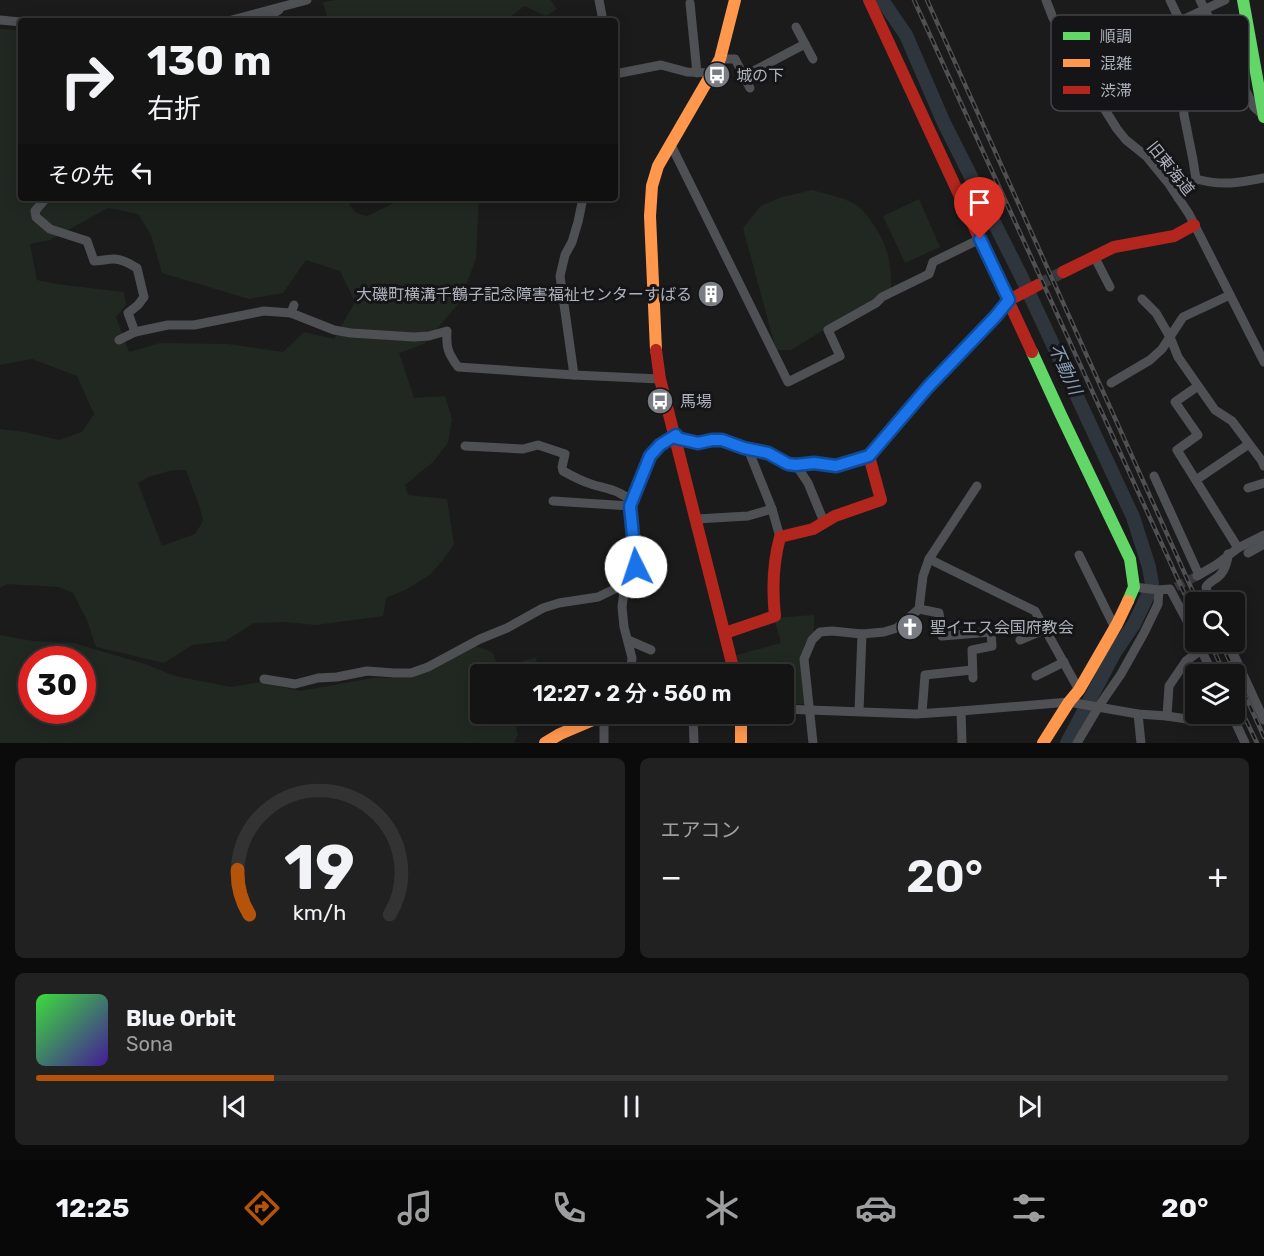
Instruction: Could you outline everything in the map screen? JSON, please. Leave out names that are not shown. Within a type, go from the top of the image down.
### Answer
[{"type":"main road","points":[[732,664],[660,379],[653,309],[650,216],[652,186],[658,166],[720,59],[735,0]]},
{"type":"main road","points":[[869,0],[1130,559],[1134,587],[1115,627],[1079,690],[1043,743]]},
{"type":"main road","points":[[1243,0],[1246,15]]},
{"type":"main road","points":[[1249,33],[1264,116]]},
{"type":"main road","points":[[1063,273],[1114,247],[1174,236],[1194,225]]},
{"type":"main road","points":[[725,633],[775,616],[772,600],[774,566],[780,537],[813,529],[835,516],[881,500],[869,456],[928,387],[1009,300],[1038,285]]},
{"type":"main road","points":[[545,743],[584,724]]},
{"type":"main road","points":[[741,724],[741,743]]},
{"type":"street","points":[[239,18],[307,0]]},
{"type":"street","points":[[599,0],[602,18]]},
{"type":"street","name":"旧東海道","points":[[1046,0],[1052,15]]},
{"type":"street","points":[[1170,0],[1174,15]]},
{"type":"street","points":[[1187,15],[1202,4],[1225,0]]},
{"type":"street","points":[[690,3],[697,73]]},
{"type":"street","points":[[267,18],[289,4]]},
{"type":"street","points":[[0,20],[18,22]]},
{"type":"street","points":[[796,27],[813,59]]},
{"type":"street","points":[[744,75],[805,44]]},
{"type":"street","points":[[720,59],[735,60],[750,88]]},
{"type":"street","points":[[618,73],[661,65],[687,72],[712,73]]},
{"type":"street","points":[[1249,97],[1254,107],[1264,116]]},
{"type":"street","name":"旧東海道","points":[[1106,111],[1126,140],[1146,156],[1178,198],[1264,362]]},
{"type":"street","points":[[1178,198],[1196,179],[1184,111]]},
{"type":"street","points":[[670,143],[788,382],[840,356],[828,330],[876,303],[882,297],[929,274],[933,262],[980,239]]},
{"type":"street","points":[[1196,179],[1234,184],[1264,178]]},
{"type":"street","points":[[43,201],[35,211],[36,217],[50,229],[87,241],[94,261],[114,259],[128,262],[137,268],[144,297],[128,313],[135,332]]},
{"type":"street","points":[[574,375],[560,276],[565,255],[578,222],[582,201]]},
{"type":"street","points":[[1094,256],[1110,287]]},
{"type":"street","points":[[1111,383],[1150,360],[1162,349],[1183,317],[1230,296]]},
{"type":"street","points":[[1142,299],[1156,313],[1178,357],[1215,410],[1232,421],[1264,466]]},
{"type":"street","points":[[119,340],[135,332],[168,325],[194,326],[264,311],[292,309],[334,330],[351,333],[414,337],[447,331],[448,353],[458,367],[660,379]]},
{"type":"street","points":[[1198,386],[1175,402],[1198,435],[1177,450],[1238,548]]},
{"type":"street","points":[[631,664],[622,607],[625,584],[636,567],[631,504],[650,456],[660,445],[676,437],[698,443],[722,440],[768,453],[788,464],[796,465],[814,463],[836,466],[869,456]]},
{"type":"street","points":[[1196,480],[1249,444]]},
{"type":"street","points":[[465,446],[524,449],[538,445],[565,454],[563,471],[588,483],[620,493],[626,496],[631,504]]},
{"type":"street","points":[[748,449],[772,509],[780,537]]},
{"type":"street","points":[[796,465],[808,483],[824,522]]},
{"type":"street","points":[[1154,476],[1198,576],[1228,554],[1264,535]]},
{"type":"street","points":[[1248,488],[1264,483]]},
{"type":"street","points":[[813,743],[804,659],[812,640],[820,632],[862,634],[884,632],[897,627],[920,609],[923,576],[928,559],[977,486]]},
{"type":"street","points":[[554,501],[631,504]]},
{"type":"street","points":[[697,519],[748,516],[772,509]]},
{"type":"street","points":[[1248,553],[1264,544]]},
{"type":"street","points":[[1207,592],[1206,587],[1209,583],[1220,576],[1228,561],[1228,554]]},
{"type":"street","points":[[1079,555],[1115,627]]},
{"type":"street","points":[[928,559],[1035,611],[1079,690]]},
{"type":"street","points":[[264,679],[295,684],[318,678],[367,671],[411,673],[428,667],[543,608],[598,597],[625,584]]},
{"type":"street","points":[[1134,587],[1159,590],[1173,588],[1185,614]]},
{"type":"street","points":[[1077,743],[1144,633],[1158,604],[1159,590]]},
{"type":"street","points":[[920,609],[939,613],[942,636],[991,632],[992,646],[972,650],[972,674],[925,675],[922,713]]},
{"type":"street","points":[[1020,640],[1046,629]]},
{"type":"street","points":[[859,711],[862,634]]},
{"type":"street","points":[[628,640],[651,650],[632,658]]},
{"type":"street","points":[[1167,716],[1169,686],[1194,652]]},
{"type":"street","points":[[1233,652],[1263,717]]},
{"type":"street","points":[[1036,676],[1064,662]]},
{"type":"street","points":[[794,709],[922,713],[1069,702],[1138,714],[1185,719]]},
{"type":"street","points":[[961,711],[962,743]]},
{"type":"street","points":[[1138,714],[1141,743]]},
{"type":"street","points":[[604,724],[604,743]]},
{"type":"street","points":[[693,724],[694,743]]},
{"type":"street","points":[[1236,724],[1245,743]]},
{"type":"shaded area","points":[[335,0],[550,0],[557,9],[546,16],[524,6],[509,18],[327,18],[323,2]]},
{"type":"shaded area","points":[[0,29],[18,30],[18,201],[350,201],[349,204],[356,213],[367,216],[395,201],[479,201],[476,259],[459,303],[424,344],[399,353],[414,398],[445,396],[452,419],[448,443],[433,462],[405,485],[408,495],[447,499],[454,544],[431,574],[407,589],[386,598],[383,616],[316,625],[284,622],[254,623],[225,641],[192,645],[164,663],[96,647],[87,620],[73,593],[59,587],[7,584],[0,588],[0,429],[59,440],[82,432],[94,414],[77,376],[32,359],[0,365]],"holes":[[[108,208],[138,214],[151,235],[162,273],[249,299],[283,293],[306,260],[340,271],[355,302],[334,339],[304,332],[283,352],[228,344],[160,343],[129,352],[116,317],[126,305],[124,292],[37,280],[30,244],[50,240]],[[173,470],[186,470],[203,521],[195,534],[162,546],[138,483],[148,477]]]},
{"type":"shaded area","points":[[812,190],[851,202],[862,210],[873,223],[888,254],[891,289],[791,350],[776,350],[743,228],[761,206],[782,197]]},
{"type":"shaded area","points":[[919,199],[940,247],[905,263],[883,216]]},
{"type":"shaded area","points":[[814,615],[814,634],[804,645],[805,704],[794,704],[794,664],[739,664],[737,655],[781,643],[774,618]]},
{"type":"shaded area","points":[[0,635],[84,646],[18,646],[18,724],[96,724],[96,650],[145,664],[175,676],[231,687],[260,682],[300,691],[373,678],[412,678],[464,642],[492,652],[497,664],[470,664],[470,724],[515,724],[518,734],[514,743],[0,743]]},
{"type":"shaded area","points":[[537,657],[535,664],[513,664]]},
{"type":"waterway","name":"不動川","points":[[882,0],[906,35],[944,123],[1021,276],[1133,517],[1149,567],[1152,584],[1147,597],[1067,743]]},
{"type":"tunnel","points":[[1038,285],[1063,272]]},
{"type":"tunnel","points":[[1176,587],[1197,576]]},
{"type":"railway","points":[[914,0],[1185,595]]},
{"type":"railway","points":[[927,0],[1193,592]]},
{"type":"railway","points":[[1215,652],[1220,664]]},
{"type":"railway","points":[[1226,652],[1264,737]]},
{"type":"railway","points":[[1245,718],[1257,743]]},
{"type":"traffic: fast","points":[[1243,0],[1246,15]]},
{"type":"traffic: fast","points":[[1249,33],[1264,117]]},
{"type":"traffic: fast","points":[[1032,352],[1130,559],[1134,587],[1128,601]]},
{"type":"traffic: slow","points":[[656,350],[650,216],[652,186],[658,166],[720,59],[735,0]]},
{"type":"traffic: slow","points":[[1043,743],[1079,690],[1128,601]]},
{"type":"traffic: slow","points":[[545,743],[584,724]]},
{"type":"traffic: slow","points":[[741,724],[741,743]]},
{"type":"traffic: jam","points":[[869,0],[1032,352]]},
{"type":"traffic: jam","points":[[1063,272],[1114,247],[1174,236],[1194,225]]},
{"type":"traffic: jam","points":[[725,633],[775,616],[774,576],[780,537],[813,529],[835,516],[881,500],[869,456],[928,387],[1009,300],[1038,285]]},
{"type":"traffic: jam","points":[[656,350],[660,379],[732,664]]},
{"type":"place","name":"城の下","points":[[717,75]]},
{"type":"place","name":"大磯町横溝千鶴子記念障害福祉センターすばる","points":[[711,294]]},
{"type":"place","name":"馬場","points":[[660,401]]},
{"type":"place","name":"聖イエス会国府教会","points":[[910,627]]},
{"type":"route","points":[[636,567],[630,506],[650,456],[660,445],[676,435],[676,438],[698,443],[722,440],[768,453],[788,464],[814,463],[836,466],[869,456],[928,387],[1009,300],[980,239]]}]
